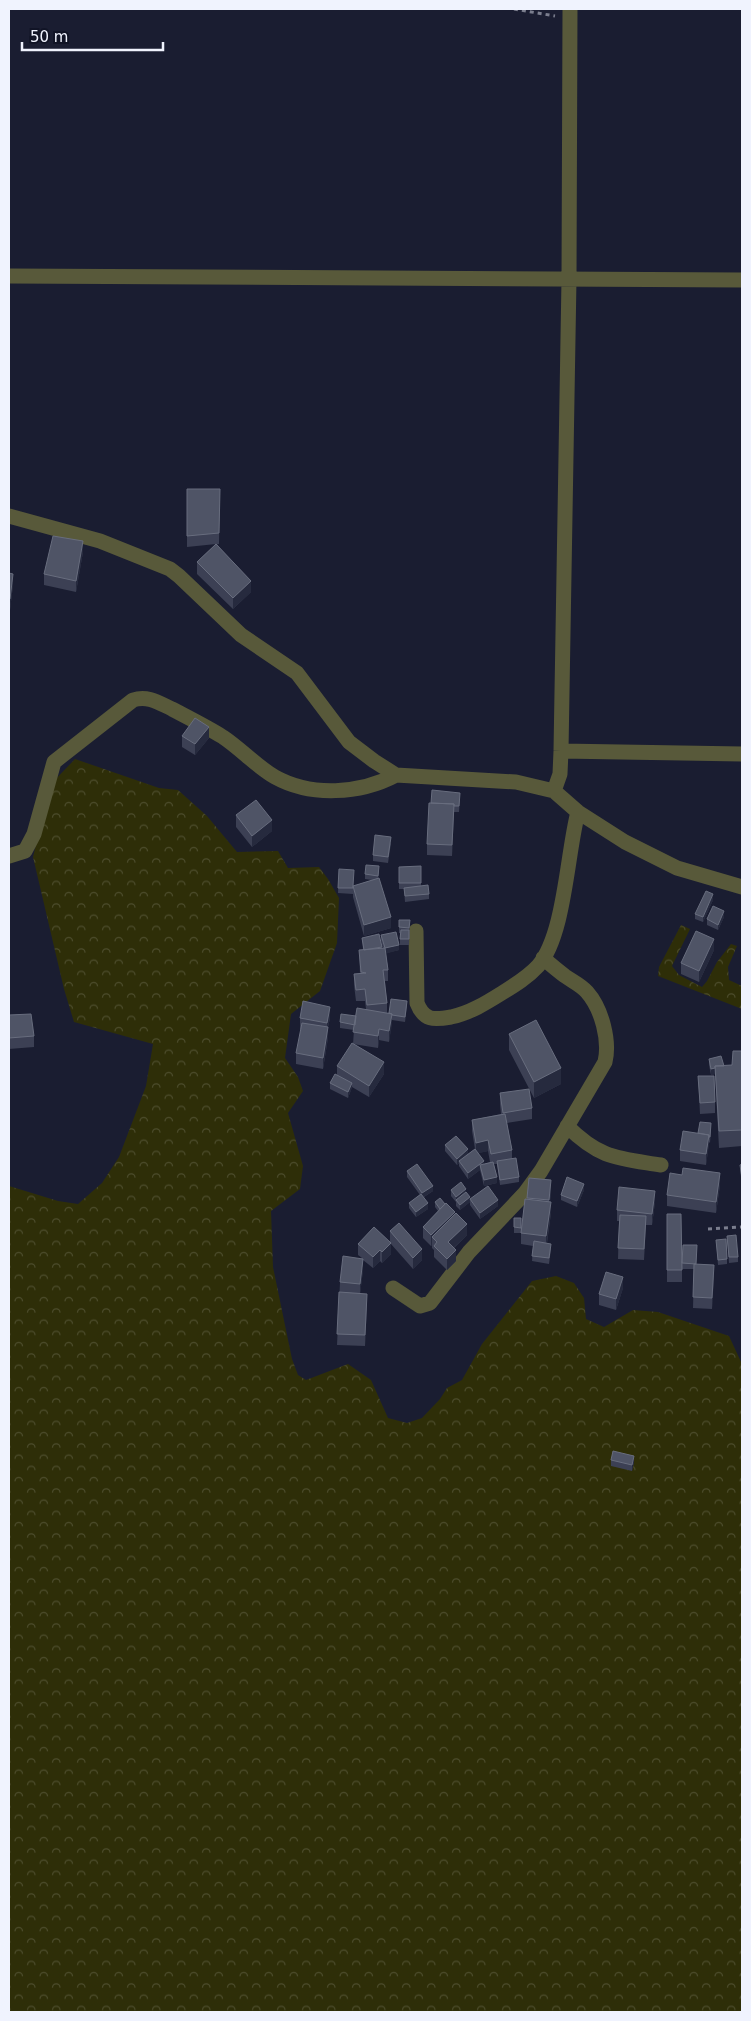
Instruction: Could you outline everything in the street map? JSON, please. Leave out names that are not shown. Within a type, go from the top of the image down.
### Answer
[{"type":"street","points":[[554,791],[560,774],[561,752],[569,279],[570,12]]},
{"type":"street","points":[[9,276],[742,280]]},
{"type":"street","points":[[9,516],[100,541],[175,572],[241,635],[297,673],[349,742],[374,761],[396,774],[516,782],[554,791],[578,812],[625,842],[677,868],[742,887]]},
{"type":"street","points":[[9,856],[25,851],[34,834],[54,762],[133,700],[141,698],[156,701],[194,720],[224,738],[275,777],[297,786],[326,791],[340,790],[375,784],[396,774]]},
{"type":"street","points":[[561,752],[742,754]]},
{"type":"street","points":[[416,931],[417,1004],[421,1013],[429,1018],[462,1015],[476,1009],[524,979],[540,965],[549,949],[556,930],[572,834],[578,812]]},
{"type":"street","points":[[393,1288],[420,1306],[430,1303],[483,1236],[525,1193],[541,1171],[605,1062],[607,1053],[606,1042],[599,1014],[587,992],[543,958]]},
{"type":"street","points":[[567,1126],[581,1140],[602,1154],[614,1158],[661,1165]]},
{"type":"path","points":[[514,9],[570,12]]},
{"type":"path","points":[[708,1229],[742,1227]]},
{"type":"green space","points":[[75,759],[159,788],[178,790],[207,816],[237,852],[278,851],[288,868],[319,867],[339,898],[337,943],[320,991],[291,1014],[285,1058],[298,1077],[303,1091],[288,1113],[303,1166],[300,1189],[271,1211],[273,1267],[292,1359],[298,1375],[306,1380],[348,1364],[371,1380],[388,1418],[407,1423],[422,1418],[440,1399],[447,1388],[462,1380],[482,1344],[532,1281],[556,1276],[574,1283],[584,1298],[586,1319],[604,1327],[633,1310],[658,1312],[729,1336],[742,1364],[742,2012],[9,2012],[9,1186],[58,1201],[78,1204],[102,1183],[119,1157],[146,1086],[153,1044],[74,1022],[64,989],[33,857],[51,784]]},
{"type":"green space","points":[[681,925],[690,929],[672,966],[679,975],[702,987],[717,962],[731,944],[737,946],[728,967],[729,980],[742,986],[742,1009],[658,976],[659,967]]},
{"type":"building","points":[[187,489],[220,489],[219,533],[187,536]]},
{"type":"building","points":[[53,536],[83,541],[76,581],[44,574]]},
{"type":"building","points":[[216,544],[251,581],[233,598],[197,562]]},
{"type":"building","points":[[9,573],[13,574],[10,599],[9,599]]},
{"type":"building","points":[[195,718],[209,727],[195,744],[182,736]]},
{"type":"building","points":[[432,790],[460,793],[459,806],[431,803]]},
{"type":"building","points":[[256,800],[272,820],[252,836],[236,815]]},
{"type":"building","points":[[429,803],[454,804],[452,845],[427,844]]},
{"type":"building","points":[[375,835],[391,837],[388,857],[373,855]]},
{"type":"building","points":[[366,865],[379,866],[378,876],[365,874]]},
{"type":"building","points":[[421,866],[421,883],[399,883],[399,867]]},
{"type":"building","points":[[339,869],[354,870],[353,888],[338,888]]},
{"type":"building","points":[[379,878],[391,917],[364,925],[353,886]]},
{"type":"building","points":[[428,885],[429,894],[405,896],[404,888]]},
{"type":"building","points":[[706,891],[713,894],[703,917],[695,914]]},
{"type":"building","points":[[713,906],[724,911],[718,925],[707,919]]},
{"type":"building","points":[[399,920],[410,920],[409,928],[399,927]]},
{"type":"building","points":[[401,930],[409,930],[409,939],[400,939]]},
{"type":"building","points":[[696,931],[714,939],[699,971],[681,963]]},
{"type":"building","points":[[396,932],[399,945],[385,948],[381,935]]},
{"type":"building","points":[[379,934],[382,947],[364,950],[362,938]]},
{"type":"building","points":[[385,948],[388,970],[383,970],[387,1003],[367,1005],[365,989],[356,990],[354,974],[366,973],[361,972],[359,950]]},
{"type":"building","points":[[391,999],[407,1001],[405,1017],[389,1013]]},
{"type":"building","points":[[303,1001],[330,1007],[327,1023],[300,1018]]},
{"type":"building","points":[[357,1008],[392,1014],[389,1031],[379,1029],[378,1036],[353,1032]]},
{"type":"building","points":[[31,1014],[34,1036],[9,1038],[9,1015]]},
{"type":"building","points":[[341,1014],[356,1016],[355,1025],[340,1022]]},
{"type":"building","points":[[536,1020],[561,1068],[534,1082],[509,1034]]},
{"type":"building","points":[[302,1023],[328,1027],[323,1058],[296,1053]]},
{"type":"building","points":[[352,1043],[384,1062],[369,1086],[337,1066]]},
{"type":"building","points":[[733,1051],[742,1051],[742,1130],[719,1131],[715,1066],[732,1065]]},
{"type":"building","points":[[721,1056],[724,1066],[715,1066],[715,1068],[711,1069],[709,1059]]},
{"type":"building","points":[[335,1074],[352,1083],[348,1092],[330,1083]]},
{"type":"building","points":[[698,1076],[714,1076],[715,1102],[700,1103]]},
{"type":"building","points":[[529,1089],[532,1108],[503,1113],[500,1093]]},
{"type":"building","points":[[505,1114],[512,1150],[491,1154],[488,1140],[476,1143],[472,1120]]},
{"type":"building","points":[[700,1122],[711,1123],[710,1137],[709,1135],[698,1133]]},
{"type":"building","points":[[683,1131],[709,1135],[706,1154],[680,1150]]},
{"type":"building","points":[[456,1136],[468,1149],[457,1159],[445,1145]]},
{"type":"building","points":[[475,1149],[484,1161],[468,1173],[459,1161]]},
{"type":"building","points":[[516,1158],[519,1177],[500,1180],[497,1161]]},
{"type":"building","points":[[493,1162],[497,1177],[484,1180],[480,1165]]},
{"type":"building","points":[[417,1164],[433,1186],[422,1193],[407,1171]]},
{"type":"building","points":[[683,1168],[720,1173],[716,1202],[667,1195],[670,1173],[682,1175]]},
{"type":"building","points":[[567,1177],[584,1184],[577,1201],[561,1195]]},
{"type":"building","points":[[529,1178],[551,1180],[549,1200],[527,1198]]},
{"type":"building","points":[[461,1182],[466,1189],[456,1197],[451,1190]]},
{"type":"building","points":[[488,1186],[498,1200],[480,1213],[470,1199]]},
{"type":"building","points":[[619,1187],[655,1191],[652,1214],[617,1210]]},
{"type":"building","points":[[466,1192],[470,1197],[460,1205],[456,1200]]},
{"type":"building","points":[[421,1194],[428,1203],[416,1212],[409,1203]]},
{"type":"building","points":[[440,1198],[445,1204],[440,1209],[435,1202]]},
{"type":"building","points":[[525,1199],[551,1202],[546,1236],[521,1233]]},
{"type":"building","points":[[446,1203],[455,1212],[431,1235],[423,1227]]},
{"type":"building","points":[[456,1213],[467,1224],[448,1242],[456,1250],[447,1259],[434,1246],[437,1242],[432,1237]]},
{"type":"building","points":[[667,1214],[681,1214],[682,1270],[667,1270]]},
{"type":"building","points":[[620,1215],[646,1216],[644,1249],[618,1248]]},
{"type":"building","points":[[514,1218],[521,1218],[521,1228],[514,1227]]},
{"type":"building","points":[[399,1223],[422,1249],[413,1258],[390,1231]]},
{"type":"building","points":[[374,1227],[391,1243],[382,1252],[380,1250],[373,1257],[358,1244]]},
{"type":"building","points":[[736,1235],[738,1257],[729,1257],[727,1236]]},
{"type":"building","points":[[726,1239],[727,1259],[718,1260],[716,1240]]},
{"type":"building","points":[[534,1241],[551,1244],[549,1258],[532,1256]]},
{"type":"building","points":[[683,1245],[697,1245],[696,1264],[682,1263]]},
{"type":"building","points":[[343,1256],[363,1259],[360,1284],[340,1282]]},
{"type":"building","points":[[694,1264],[714,1265],[712,1298],[693,1297]]},
{"type":"building","points":[[606,1272],[623,1277],[616,1299],[599,1294]]},
{"type":"building","points":[[339,1292],[367,1294],[365,1335],[337,1334]]},
{"type":"building","points":[[613,1451],[634,1456],[632,1465],[611,1460]]}]
